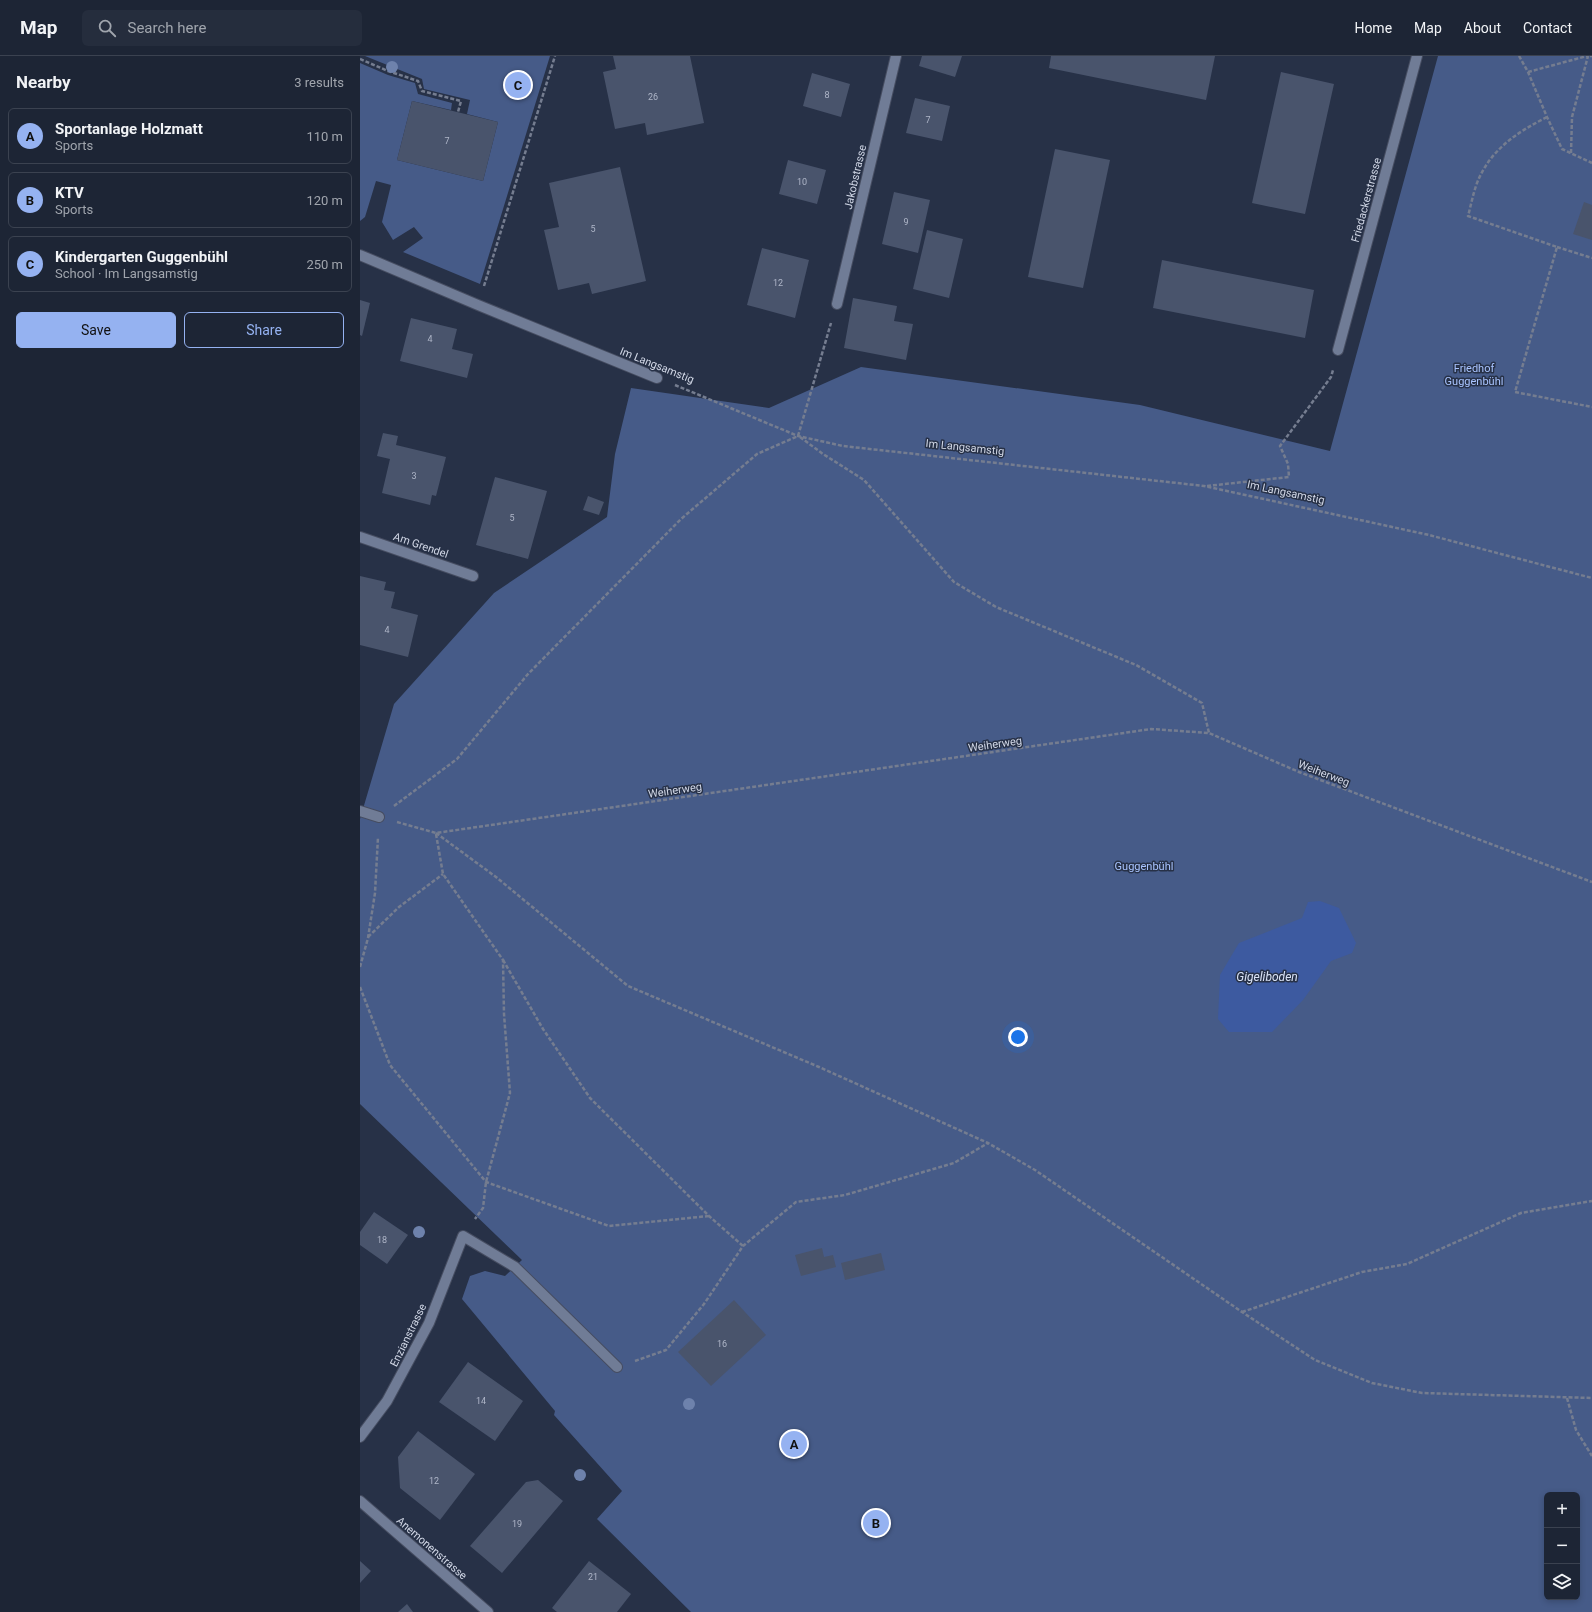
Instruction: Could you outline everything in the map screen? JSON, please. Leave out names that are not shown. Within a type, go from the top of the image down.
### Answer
[{"type":"street","name":"Jakobstrasse","points":[[837,304],[896,56]]},
{"type":"street","name":"Friedackerstrasse","points":[[1338,350],[1417,56]]},
{"type":"street","name":"Im Langsamstig","points":[[360,255],[658,378]]},
{"type":"street","name":"Am Grendel","points":[[360,537],[474,576]]},
{"type":"street","points":[[360,811],[380,817]]},
{"type":"street","points":[[463,1236],[515,1266],[617,1367]]},
{"type":"street","name":"Enzianstrasse","points":[[360,1437],[387,1401],[429,1323],[463,1236]]},
{"type":"street","name":"Anemonenstrasse","points":[[360,1502],[488,1612]]},
{"type":"path","points":[[478,305],[555,56]]},
{"type":"path","points":[[1519,56],[1528,72],[1562,149],[1592,163]]},
{"type":"path","points":[[1528,72],[1589,56]]},
{"type":"path","points":[[1571,153],[1572,117],[1589,56]]},
{"type":"path","points":[[360,59],[388,71],[418,81],[422,91],[461,101],[458,112]]},
{"type":"path","points":[[1547,117],[1510,138],[1492,157],[1476,184],[1468,216],[1592,258]]},
{"type":"path","points":[[1558,247],[1515,392],[1592,407]]},
{"type":"path","points":[[360,967],[368,938],[375,893],[380,817],[457,759],[528,674],[681,519],[757,454],[798,436],[837,304]]},
{"type":"path","points":[[1204,486],[1289,477],[1288,464],[1280,446],[1331,377],[1338,350]]},
{"type":"path","name":"Im Langsamstig","points":[[658,378],[798,436],[843,446],[1204,486],[1429,535],[1592,578]]},
{"type":"path","points":[[798,436],[864,480],[954,582],[996,607],[1136,665],[1202,703],[1209,733]]},
{"type":"path","name":"Weiherweg","points":[[380,817],[436,833],[1151,729],[1209,733],[1299,772],[1592,882]]},
{"type":"path","points":[[436,833],[443,874],[503,960],[543,1029],[590,1098],[708,1216],[743,1246]]},
{"type":"path","points":[[436,833],[496,877],[628,986],[819,1067],[988,1143],[1034,1170],[1242,1312],[1316,1360],[1372,1383],[1422,1393],[1592,1398]]},
{"type":"path","points":[[368,938],[399,907],[443,874]]},
{"type":"path","points":[[463,1236],[483,1208],[486,1182],[510,1093],[504,1014],[503,960]]},
{"type":"path","points":[[360,987],[390,1065],[486,1182],[609,1226],[708,1216]]},
{"type":"path","points":[[617,1367],[666,1350],[704,1304],[743,1246],[796,1202],[845,1195],[954,1163],[988,1143]]},
{"type":"path","points":[[1242,1312],[1362,1272],[1407,1264],[1521,1213],[1592,1201]]},
{"type":"path","points":[[1567,1398],[1576,1430],[1592,1456]]},
{"type":"green space","points":[[365,56],[550,56],[480,284],[403,252],[423,238],[414,227],[393,240],[382,222],[391,185],[376,181],[365,217],[360,221],[360,63],[388,75],[415,83],[418,94],[452,103],[451,110],[412,101],[397,160],[483,181],[498,122],[467,114],[470,100],[424,89],[422,79]]},
{"type":"green space","name":"Guggenbühl","points":[[1438,56],[1592,56],[1592,1612],[691,1612],[597,1519],[622,1491],[554,1415],[555,1411],[462,1299],[470,1276],[485,1271],[505,1276],[522,1260],[360,1104],[360,819],[394,704],[494,593],[607,517],[615,454],[631,388],[769,408],[861,367],[1140,405],[1330,451]]},
{"type":"water","name":"Gigeliboden","points":[[1320,901],[1339,908],[1356,943],[1352,953],[1331,961],[1303,1000],[1272,1032],[1229,1032],[1218,1019],[1220,975],[1239,943],[1302,918],[1308,902]]},
{"type":"building","points":[[613,56],[690,56],[704,123],[647,135],[645,123],[615,129],[603,72],[616,69]]},
{"type":"building","points":[[922,56],[962,56],[955,77],[919,66]]},
{"type":"building","points":[[1051,56],[1215,56],[1206,100],[1049,68]]},
{"type":"building","points":[[1281,72],[1334,84],[1305,214],[1252,203]]},
{"type":"building","points":[[812,73],[850,84],[841,117],[803,106]]},
{"type":"building","points":[[915,98],[950,106],[942,141],[906,133]]},
{"type":"building","points":[[412,101],[498,122],[483,181],[397,160]]},
{"type":"building","points":[[1055,149],[1110,160],[1083,288],[1028,277]]},
{"type":"building","points":[[788,160],[826,170],[817,204],[779,194]]},
{"type":"building","points":[[620,167],[646,281],[592,294],[589,283],[558,290],[544,230],[559,227],[549,183]]},
{"type":"building","points":[[894,192],[930,200],[918,253],[882,244]]},
{"type":"building","points":[[1584,202],[1592,205],[1592,240],[1573,234]]},
{"type":"building","points":[[927,230],[963,239],[949,298],[913,289]]},
{"type":"building","points":[[762,248],[809,260],[795,318],[747,305]]},
{"type":"building","points":[[1162,260],[1314,290],[1305,338],[1153,308]]},
{"type":"building","points":[[853,298],[897,306],[894,321],[913,324],[906,360],[844,348]]},
{"type":"building","points":[[360,300],[370,303],[362,336],[360,335]]},
{"type":"building","points":[[411,318],[457,329],[452,349],[473,354],[467,378],[400,361]]},
{"type":"building","points":[[383,433],[398,436],[396,445],[446,457],[436,496],[432,495],[430,505],[382,493],[390,459],[377,456]]},
{"type":"building","points":[[495,477],[547,491],[528,559],[476,545]]},
{"type":"building","points":[[588,496],[604,502],[599,515],[583,510]]},
{"type":"building","points":[[360,576],[386,582],[384,590],[395,592],[391,608],[418,615],[408,657],[360,645]]},
{"type":"building","points":[[374,1212],[408,1235],[387,1264],[360,1245],[360,1232]]},
{"type":"building","points":[[822,1248],[824,1257],[833,1255],[836,1267],[801,1276],[795,1255]]},
{"type":"building","points":[[881,1253],[885,1270],[845,1280],[841,1263]]},
{"type":"building","points":[[734,1300],[766,1335],[711,1386],[678,1352]]},
{"type":"building","points":[[468,1362],[523,1401],[495,1441],[439,1402]]},
{"type":"building","points":[[418,1431],[475,1474],[440,1520],[400,1488],[398,1457]]},
{"type":"building","points":[[538,1480],[563,1501],[502,1573],[470,1546],[526,1482]]},
{"type":"building","points":[[360,1561],[371,1571],[360,1583]]},
{"type":"building","points":[[589,1561],[631,1594],[617,1612],[557,1612],[552,1608]]},
{"type":"building","points":[[407,1604],[413,1612],[398,1612]]},
{"type":"place","name":"Kindergarten Guggenbühl","points":[[518,85]]},
{"type":"place","name":"Sportanlage Holzmatt","points":[[794,1444]]},
{"type":"place","name":"KTV","points":[[876,1523]]},
{"type":"park label","name":"Friedhof Guggenbühl","points":[[1474,374]]}]
